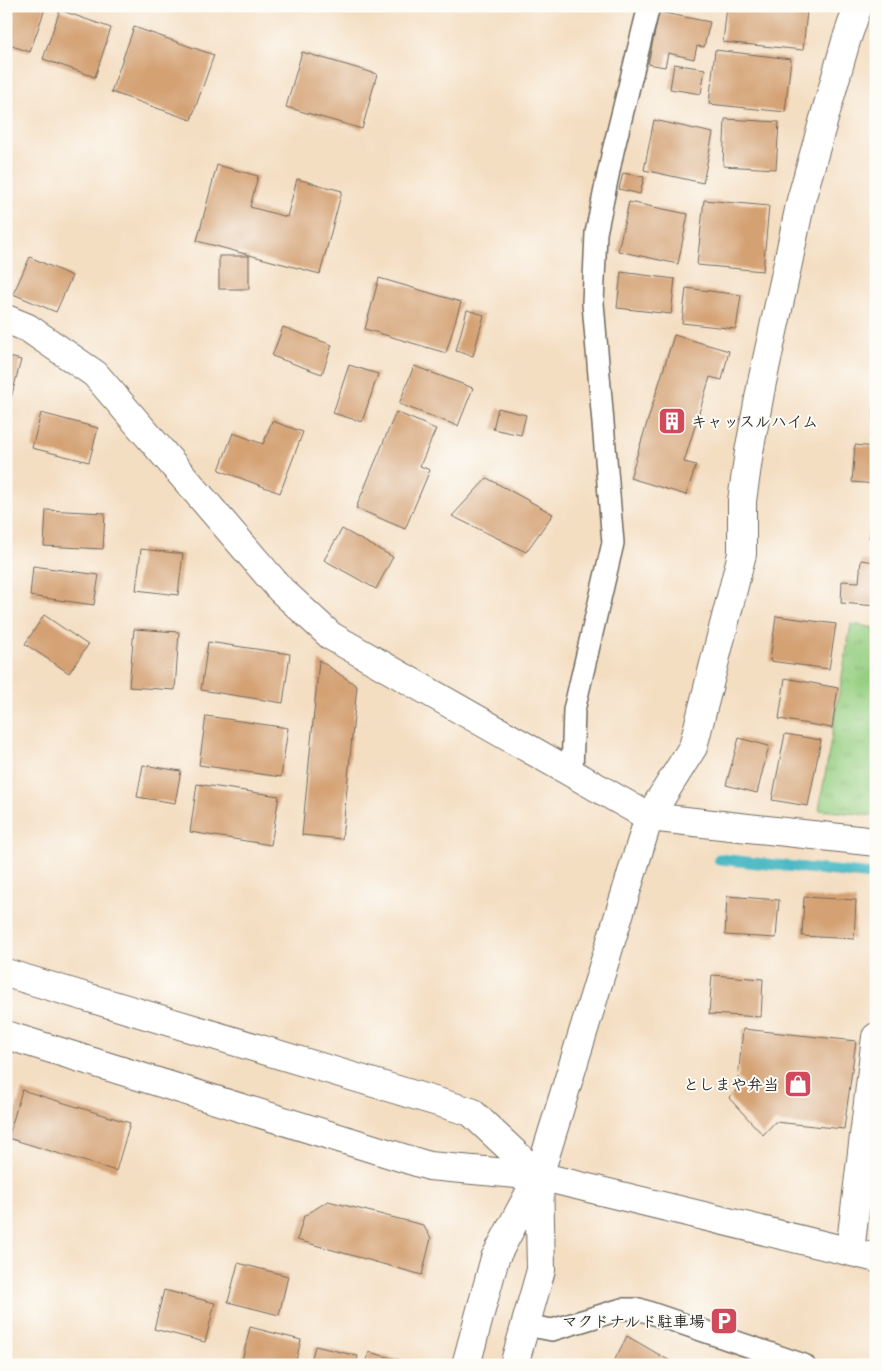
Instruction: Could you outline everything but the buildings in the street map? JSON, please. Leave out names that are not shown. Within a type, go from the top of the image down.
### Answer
[{"type":"street","points":[[466,1365],[495,1258],[538,1176],[649,817],[693,747],[742,554],[742,501],[750,452],[762,382],[801,200],[846,41],[858,6]]},
{"type":"street","points":[[6,319],[28,328],[96,374],[281,590],[331,636],[649,817],[876,842]]},
{"type":"street","points":[[6,973],[470,1112],[538,1176],[541,1270],[514,1365]]},
{"type":"street","points":[[6,1035],[429,1166],[538,1176],[863,1254],[876,1037]]},
{"type":"lane","points":[[572,773],[574,710],[613,543],[593,303],[596,232],[649,6]]},
{"type":"lane","points":[[526,1325],[552,1330],[622,1309],[639,1309],[804,1365]]},
{"type":"green space","points":[[851,624],[876,628],[876,816],[819,810]]},
{"type":"waterway","points":[[719,859],[872,875]]},
{"type":"place","name":"キャッスルハイム","points":[[672,421]]},
{"type":"place","name":"としまや弁当","points":[[798,1084]]},
{"type":"place","name":"マクドナルド駐車場","points":[[724,1321]]}]
